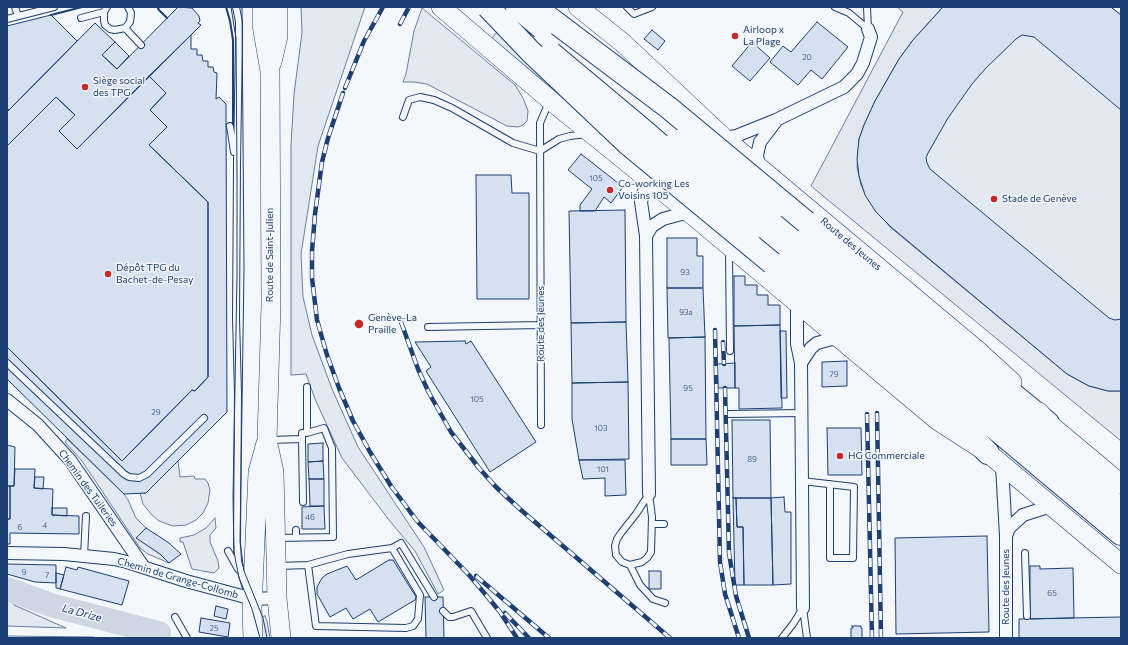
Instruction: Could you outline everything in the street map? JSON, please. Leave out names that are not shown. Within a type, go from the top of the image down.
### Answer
[{"type":"highway","points":[[488,7],[536,57],[628,144],[946,410],[995,459]]},
{"type":"highway","points":[[494,7],[560,60],[755,228],[1121,534]]},
{"type":"highway","points":[[517,7],[663,130],[770,216],[1121,509]]},
{"type":"highway","points":[[535,7],[669,108],[1048,423]]},
{"type":"main road","name":"Route de Saint-Julien","points":[[253,638],[258,472],[267,440],[271,305],[270,71],[262,26],[262,7]]},
{"type":"main road","name":"Route de Saint-Julien","points":[[270,71],[278,32],[278,7]]},
{"type":"main road","points":[[278,32],[283,7]]},
{"type":"main road","points":[[441,7],[550,100],[689,212],[938,420],[995,459],[1121,564]]},
{"type":"main road","name":"Route des Jeunes","points":[[578,7],[623,43],[669,85],[702,119],[724,138],[996,366],[1048,423],[1121,484]]},
{"type":"main road","points":[[651,182],[702,119]]},
{"type":"main road","name":"Route de Saint-Julien","points":[[267,440],[274,472],[277,598],[281,638]]},
{"type":"street","points":[[724,138],[736,136],[776,120],[844,87],[863,63],[870,37],[868,29]]},
{"type":"street","points":[[759,168],[757,155],[760,142],[776,120]]},
{"type":"street","points":[[649,494],[646,236],[641,202],[644,191],[651,182]]},
{"type":"street","points":[[646,236],[652,226],[663,219],[689,212]]},
{"type":"street","points":[[797,302],[798,344],[801,363],[802,413],[803,608]]},
{"type":"street","points":[[801,363],[811,348],[817,343],[832,339],[842,340]]},
{"type":"street","name":"Chemin des Tuileries","points":[[7,400],[38,425],[70,460],[143,566]]},
{"type":"street","name":"Route des Jeunes","points":[[995,459],[1006,536],[1006,638]]},
{"type":"street","name":"Route des Jeunes","points":[[1006,536],[1009,528],[1024,515],[1051,506]]},
{"type":"street","name":"Chemin de Grange-Collomb","points":[[7,553],[64,554],[127,562],[186,581],[253,599],[277,598]]},
{"type":"lane","points":[[15,7],[18,16]]},
{"type":"lane","points":[[7,19],[54,7]]},
{"type":"lane","points":[[80,18],[105,9],[105,25],[110,29],[120,30],[129,25],[131,13],[128,7]]},
{"type":"lane","points":[[236,7],[239,22],[236,318],[238,393],[237,542],[238,562],[247,589],[253,599]]},
{"type":"lane","points":[[627,7],[634,14],[652,7]]},
{"type":"lane","points":[[835,7],[849,14],[868,29]]},
{"type":"lane","points":[[867,7],[868,29]]},
{"type":"lane","points":[[125,28],[141,45]]},
{"type":"lane","points":[[403,117],[409,100],[420,97],[434,100],[452,108],[513,143],[540,151],[559,139],[570,136],[592,134]]},
{"type":"lane","name":"Route des Jeunes","points":[[541,425],[540,123],[550,100]]},
{"type":"lane","points":[[230,126],[237,165]]},
{"type":"lane","points":[[729,246],[730,351]]},
{"type":"lane","points":[[428,327],[541,325]]},
{"type":"lane","points":[[7,363],[124,474],[129,477],[139,478],[147,474],[204,418]]},
{"type":"lane","points":[[307,387],[307,432]]},
{"type":"lane","points":[[729,414],[802,413]]},
{"type":"lane","points":[[276,538],[333,537],[332,448],[324,428],[302,433],[303,502]]},
{"type":"lane","points":[[267,440],[302,439]]},
{"type":"lane","points":[[802,481],[830,484],[854,487],[853,558],[830,558],[830,484]]},
{"type":"lane","points":[[649,494],[652,524],[651,552],[642,562],[630,565],[622,562],[616,555],[615,546],[621,533],[649,494]]},
{"type":"lane","points":[[84,556],[86,516]]},
{"type":"lane","points":[[652,524],[664,524]]},
{"type":"lane","points":[[296,530],[296,538]]},
{"type":"lane","points":[[276,566],[308,565],[348,554],[392,548],[401,543],[434,597]]},
{"type":"lane","points":[[308,565],[316,626],[406,628],[413,626],[418,619],[420,595],[392,548]]},
{"type":"lane","points":[[228,551],[242,576]]},
{"type":"lane","points":[[1025,553],[1027,616]]},
{"type":"lane","points":[[630,565],[640,585],[653,599],[665,603]]},
{"type":"lane","points":[[782,638],[803,608]]},
{"type":"lane","points":[[803,608],[807,638]]},
{"type":"lane","points":[[443,611],[449,616],[453,617],[471,611],[487,638]]},
{"type":"lane","points":[[175,617],[187,638]]},
{"type":"shaded area","points":[[301,7],[365,7],[318,146],[301,254],[303,297],[312,335],[332,389],[358,447],[424,547],[444,590],[438,594],[415,551],[389,520],[342,458],[315,399],[306,374],[291,375],[291,145],[294,94],[302,33]]},
{"type":"shaded area","points":[[897,7],[943,7],[913,40],[899,59],[875,101],[864,125],[859,139],[857,167],[861,185],[870,203],[890,227],[1067,374],[1089,386],[1108,391],[1121,391],[1121,441],[811,186],[903,12]]},
{"type":"shaded area","name":"Stade de Genève","points":[[943,7],[1111,7],[1121,15],[1121,391],[1108,391],[1089,386],[1067,374],[891,227],[876,212],[865,195],[859,176],[857,159],[859,139],[864,125],[875,101],[899,59],[913,40]]},
{"type":"shaded area","points":[[422,8],[515,85],[523,98],[528,111],[527,121],[523,125],[518,127],[507,126],[427,84],[403,82],[406,74],[414,31]]},
{"type":"shaded area","points":[[498,31],[599,128],[492,38]]},
{"type":"shaded area","points":[[67,439],[124,494],[136,518],[146,528],[137,538],[160,554],[169,563],[148,554],[140,548],[82,461],[65,442]]},
{"type":"shaded area","points":[[178,461],[180,477],[194,476],[195,479],[205,479],[210,490],[208,503],[203,513],[196,520],[186,525],[173,526],[159,521],[151,514],[143,504],[140,493],[146,493]]},
{"type":"shaded area","points":[[215,518],[216,528],[210,535],[210,542],[218,561],[219,568],[214,573],[192,569],[183,542],[180,542],[180,538],[194,535],[206,528]]},
{"type":"shaded area","points":[[7,579],[9,579],[14,605],[66,628],[7,626]]},
{"type":"shaded area","points":[[265,616],[270,638],[261,638],[261,617]]},
{"type":"shaded area","points":[[7,636],[94,637],[94,638],[7,638]]},
{"type":"building","name":"Siège social des TPG","points":[[178,7],[192,8],[199,16],[200,21],[198,23],[201,25],[77,149],[59,131],[75,115],[56,97],[8,145],[7,144],[7,112],[95,23],[115,42],[102,55],[117,69]]},
{"type":"building","points":[[943,7],[1111,7],[1121,15],[1121,110],[1034,37],[1022,35],[986,68],[972,84],[948,118],[926,158],[930,169],[1109,318],[1115,320],[1121,319],[1121,391],[1108,391],[1089,386],[1067,374],[891,227],[876,212],[865,195],[859,176],[857,159],[859,139],[864,125],[875,101],[899,59],[913,40]]},
{"type":"building","points":[[51,15],[77,41],[9,110],[7,108],[7,26]]},
{"type":"building","points":[[817,22],[848,47],[822,79],[811,70],[798,85],[770,62],[783,46],[791,52]]},
{"type":"building","points":[[652,30],[665,41],[658,50],[644,39]]},
{"type":"building","points":[[191,35],[191,49],[197,49],[197,55],[202,55],[203,61],[208,61],[208,67],[213,67],[214,72],[217,73],[216,99],[219,97],[226,104],[227,412],[146,493],[124,494],[7,379],[7,347],[122,461],[192,390],[195,391],[208,377],[208,202],[149,145],[167,127],[150,110],[166,93],[149,76]]},
{"type":"building","points":[[115,42],[129,56],[117,69],[102,55]]},
{"type":"building","points":[[752,42],[770,58],[750,81],[732,66]]},
{"type":"building","name":"Dépôt TPG du Bachet-de-Pesay","points":[[149,76],[166,93],[150,110],[167,127],[149,145],[208,202],[208,377],[195,391],[192,390],[122,461],[7,347],[7,146],[56,97],[75,115],[59,131],[77,149]]},
{"type":"building","points":[[581,154],[623,187],[611,203],[604,197],[595,211],[580,211],[580,205],[592,189],[568,170]]},
{"type":"building","points":[[476,175],[511,175],[512,193],[529,193],[529,299],[477,299]]},
{"type":"building","points":[[625,210],[626,322],[571,323],[569,211]]},
{"type":"building","points":[[667,238],[697,238],[697,256],[703,256],[703,288],[667,288]]},
{"type":"building","points":[[734,276],[745,276],[745,285],[757,285],[757,295],[768,295],[768,305],[780,305],[780,325],[734,326]]},
{"type":"building","points":[[667,288],[703,288],[705,337],[668,338]]},
{"type":"building","points":[[626,322],[628,382],[572,383],[571,323]]},
{"type":"building","points":[[780,325],[782,408],[739,409],[739,388],[735,388],[734,326]]},
{"type":"building","points":[[780,331],[786,331],[787,398],[781,398]]},
{"type":"building","points":[[705,337],[706,439],[671,439],[669,338]]},
{"type":"building","points":[[465,341],[466,344],[471,341],[536,442],[490,472],[426,371],[431,367],[415,342]]},
{"type":"building","points":[[847,361],[847,386],[822,387],[822,362]]},
{"type":"building","points":[[735,363],[735,388],[718,388],[717,364]]},
{"type":"building","points":[[628,382],[629,459],[579,460],[572,419],[572,383]]},
{"type":"building","points":[[732,420],[770,420],[771,498],[733,498]]},
{"type":"building","points":[[827,428],[861,428],[862,475],[828,475]]},
{"type":"building","points":[[671,439],[706,439],[707,465],[671,465]]},
{"type":"building","points":[[323,443],[323,461],[308,462],[308,444]]},
{"type":"building","points":[[7,445],[15,447],[14,486],[7,486]]},
{"type":"building","points":[[579,460],[625,460],[626,495],[605,496],[605,478],[583,479]]},
{"type":"building","points":[[323,461],[324,479],[309,479],[308,462]]},
{"type":"building","points":[[15,469],[35,469],[34,488],[53,489],[52,515],[79,516],[79,534],[10,533],[10,544],[7,544],[7,519],[10,519],[10,486],[14,486]]},
{"type":"building","points":[[35,477],[44,477],[43,489],[34,488]]},
{"type":"building","points":[[309,479],[324,479],[324,506],[310,506]]},
{"type":"building","points":[[7,486],[10,486],[10,519],[7,519]]},
{"type":"building","points":[[784,497],[785,512],[791,512],[791,584],[773,585],[771,498]]},
{"type":"building","points":[[733,498],[736,498],[737,527],[743,527],[744,585],[735,585]]},
{"type":"building","points":[[736,498],[771,498],[773,585],[744,585],[743,527],[737,527]]},
{"type":"building","points":[[324,506],[325,529],[302,529],[302,507]]},
{"type":"building","points":[[52,508],[67,508],[67,516],[52,515]]},
{"type":"building","points":[[146,528],[169,543],[181,554],[169,563],[160,554],[136,538]]},
{"type":"building","points":[[987,536],[989,632],[896,634],[895,538]]},
{"type":"building","points":[[389,560],[393,560],[416,597],[415,600],[378,622],[370,609],[353,619],[346,608],[330,617],[317,594],[317,587],[322,578],[327,574],[347,566],[356,580]]},
{"type":"building","points":[[7,564],[56,565],[56,583],[35,582],[7,574]]},
{"type":"building","points":[[1030,566],[1040,566],[1040,569],[1073,568],[1074,618],[1030,619]]},
{"type":"building","points":[[66,567],[77,570],[78,567],[129,581],[122,605],[60,589]]},
{"type":"building","points":[[649,571],[661,571],[661,589],[649,589]]},
{"type":"building","points":[[56,573],[64,575],[60,589],[56,588]]},
{"type":"building","points":[[425,597],[443,597],[444,638],[426,638]]},
{"type":"building","points":[[216,606],[228,609],[226,619],[214,616]]},
{"type":"building","points":[[1121,617],[1121,638],[1019,638],[1019,619]]},
{"type":"building","points":[[201,618],[230,623],[228,637],[199,632]]},
{"type":"building","points":[[852,626],[861,626],[862,638],[851,638]]},
{"type":"waterway","name":"La Drize","points":[[7,589],[54,606],[159,633]]},
{"type":"tram line","points":[[231,7],[236,38],[237,174],[237,275],[233,497],[234,552],[239,578],[252,609],[260,638]]},
{"type":"tram line","points":[[242,7],[244,269],[240,542],[244,571],[263,618],[267,638]]},
{"type":"railway","points":[[345,88],[364,41],[383,7]]},
{"type":"railway","points":[[400,24],[409,7]]},
{"type":"railway","points":[[343,93],[328,138],[322,162],[312,251],[312,278],[317,320],[327,355],[353,421],[391,486],[417,521],[469,575],[486,595],[500,612],[517,638]]},
{"type":"railway","points":[[401,322],[418,369],[429,393],[451,432],[479,468],[496,487],[521,510],[670,638]]},
{"type":"railway","points":[[715,330],[720,562],[725,594],[739,638]]},
{"type":"railway","points":[[723,342],[724,364]]},
{"type":"railway","points":[[725,388],[729,553],[736,596],[749,638]]},
{"type":"railway","points":[[877,413],[881,638]]},
{"type":"railway","points":[[867,414],[872,638]]},
{"type":"railway","points":[[476,576],[549,638]]},
{"type":"railway","points":[[505,613],[529,638]]},
{"type":"wall","points":[[51,15],[82,7]]},
{"type":"wall","points":[[159,7],[158,9],[167,18]]},
{"type":"wall","points":[[226,7],[233,40],[233,124]]},
{"type":"place","name":"Airloop x La Plage","points":[[735,36]]},
{"type":"place","name":"Siège social des TPG","points":[[85,87]]},
{"type":"place","name":"Co-working Les Voisins 105","points":[[610,190]]},
{"type":"place","name":"Stade de Genève","points":[[994,199]]},
{"type":"place","name":"Dépôt TPG du Bachet-de-Pesay","points":[[108,274]]},
{"type":"place","name":"Genève-La Praille","points":[[359,324]]},
{"type":"place","name":"HG Commerciale","points":[[840,456]]}]
